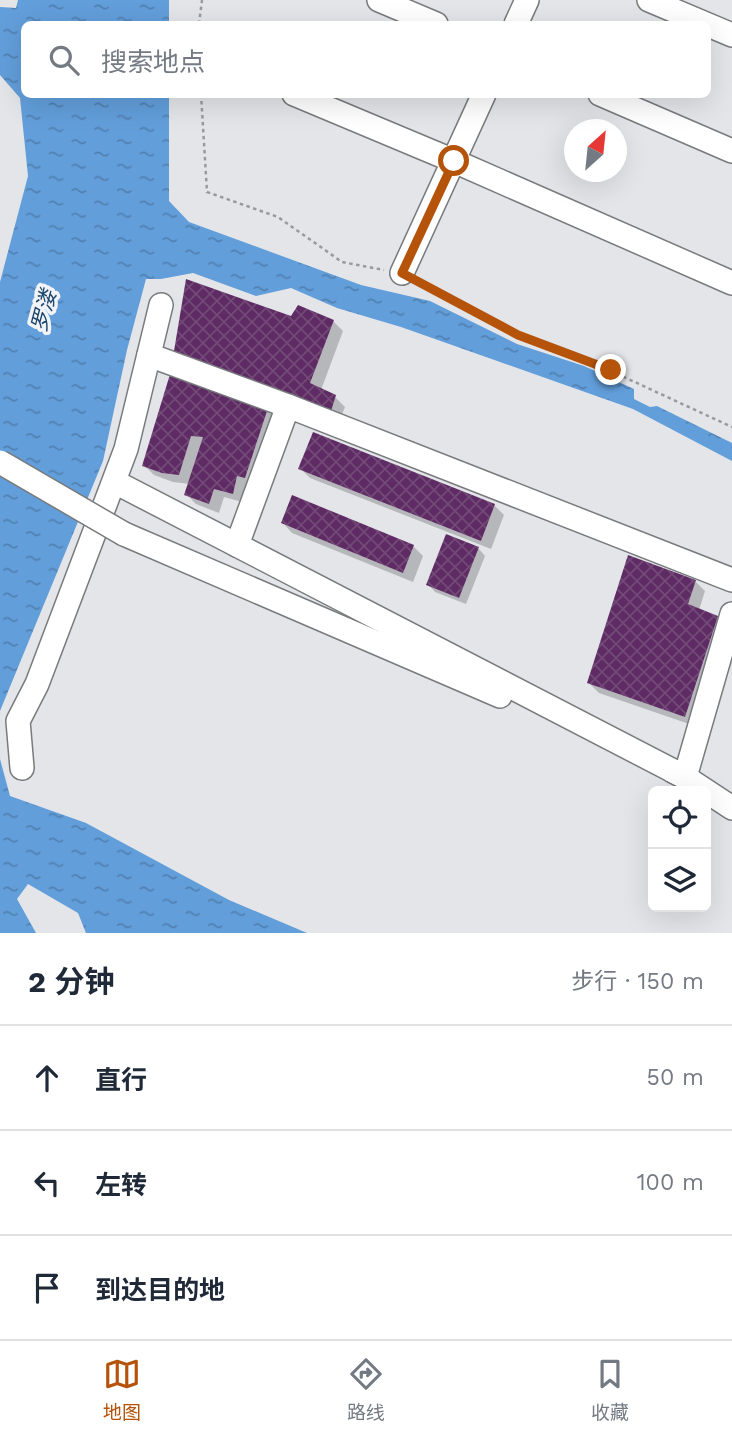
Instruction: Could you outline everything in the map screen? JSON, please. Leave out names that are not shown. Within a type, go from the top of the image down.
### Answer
[{"type":"street","points":[[379,0],[429,21]]},
{"type":"street","points":[[517,21],[527,0]]},
{"type":"street","points":[[649,0],[699,21]]},
{"type":"street","points":[[711,26],[732,35]]},
{"type":"street","points":[[304,98],[732,283]]},
{"type":"street","points":[[402,273],[482,98]]},
{"type":"street","points":[[609,98],[732,151]]},
{"type":"street","points":[[22,768],[18,721],[37,684],[126,449],[161,305]]},
{"type":"street","points":[[149,355],[288,406],[732,580]]},
{"type":"street","points":[[237,545],[288,406]]},
{"type":"street","points":[[0,463],[124,534],[685,777]]},
{"type":"street","points":[[114,482],[685,777],[732,808]]},
{"type":"street","points":[[685,777],[732,614]]},
{"type":"path","points":[[199,21],[202,0]]},
{"type":"path","points":[[201,98],[207,192],[278,218],[342,262],[402,273],[518,335],[611,370],[732,427]]},
{"type":"water","name":"罗溇","points":[[18,0],[169,0],[169,21],[21,21],[21,98],[169,98],[169,201],[189,222],[361,285],[430,301],[517,344],[584,366],[634,389],[634,399],[650,407],[657,406],[732,443],[732,461],[633,409],[401,327],[337,308],[291,288],[256,296],[193,273],[146,279],[127,350],[103,461],[0,711],[0,282],[28,176],[20,98],[0,75],[0,7],[16,8]]},
{"type":"water","points":[[0,759],[10,796],[86,823],[229,900],[307,933],[86,933],[78,913],[28,884],[17,899],[36,933],[0,933]]},
{"type":"building","points":[[186,279],[291,316],[298,305],[334,320],[310,383],[336,395],[331,411],[174,351]]},
{"type":"building","points":[[171,371],[268,408],[245,478],[237,476],[233,494],[214,489],[209,504],[184,495],[203,437],[191,436],[179,475],[142,466]]},
{"type":"building","points":[[313,432],[495,504],[481,541],[298,469]]},
{"type":"building","points":[[292,495],[414,545],[403,573],[281,523]]},
{"type":"building","points":[[446,534],[479,547],[459,598],[426,585]]},
{"type":"building","points":[[628,555],[696,580],[688,604],[718,616],[685,717],[587,683]]},
{"type":"route","points":[[454,161],[402,273],[518,335],[611,370]]}]
